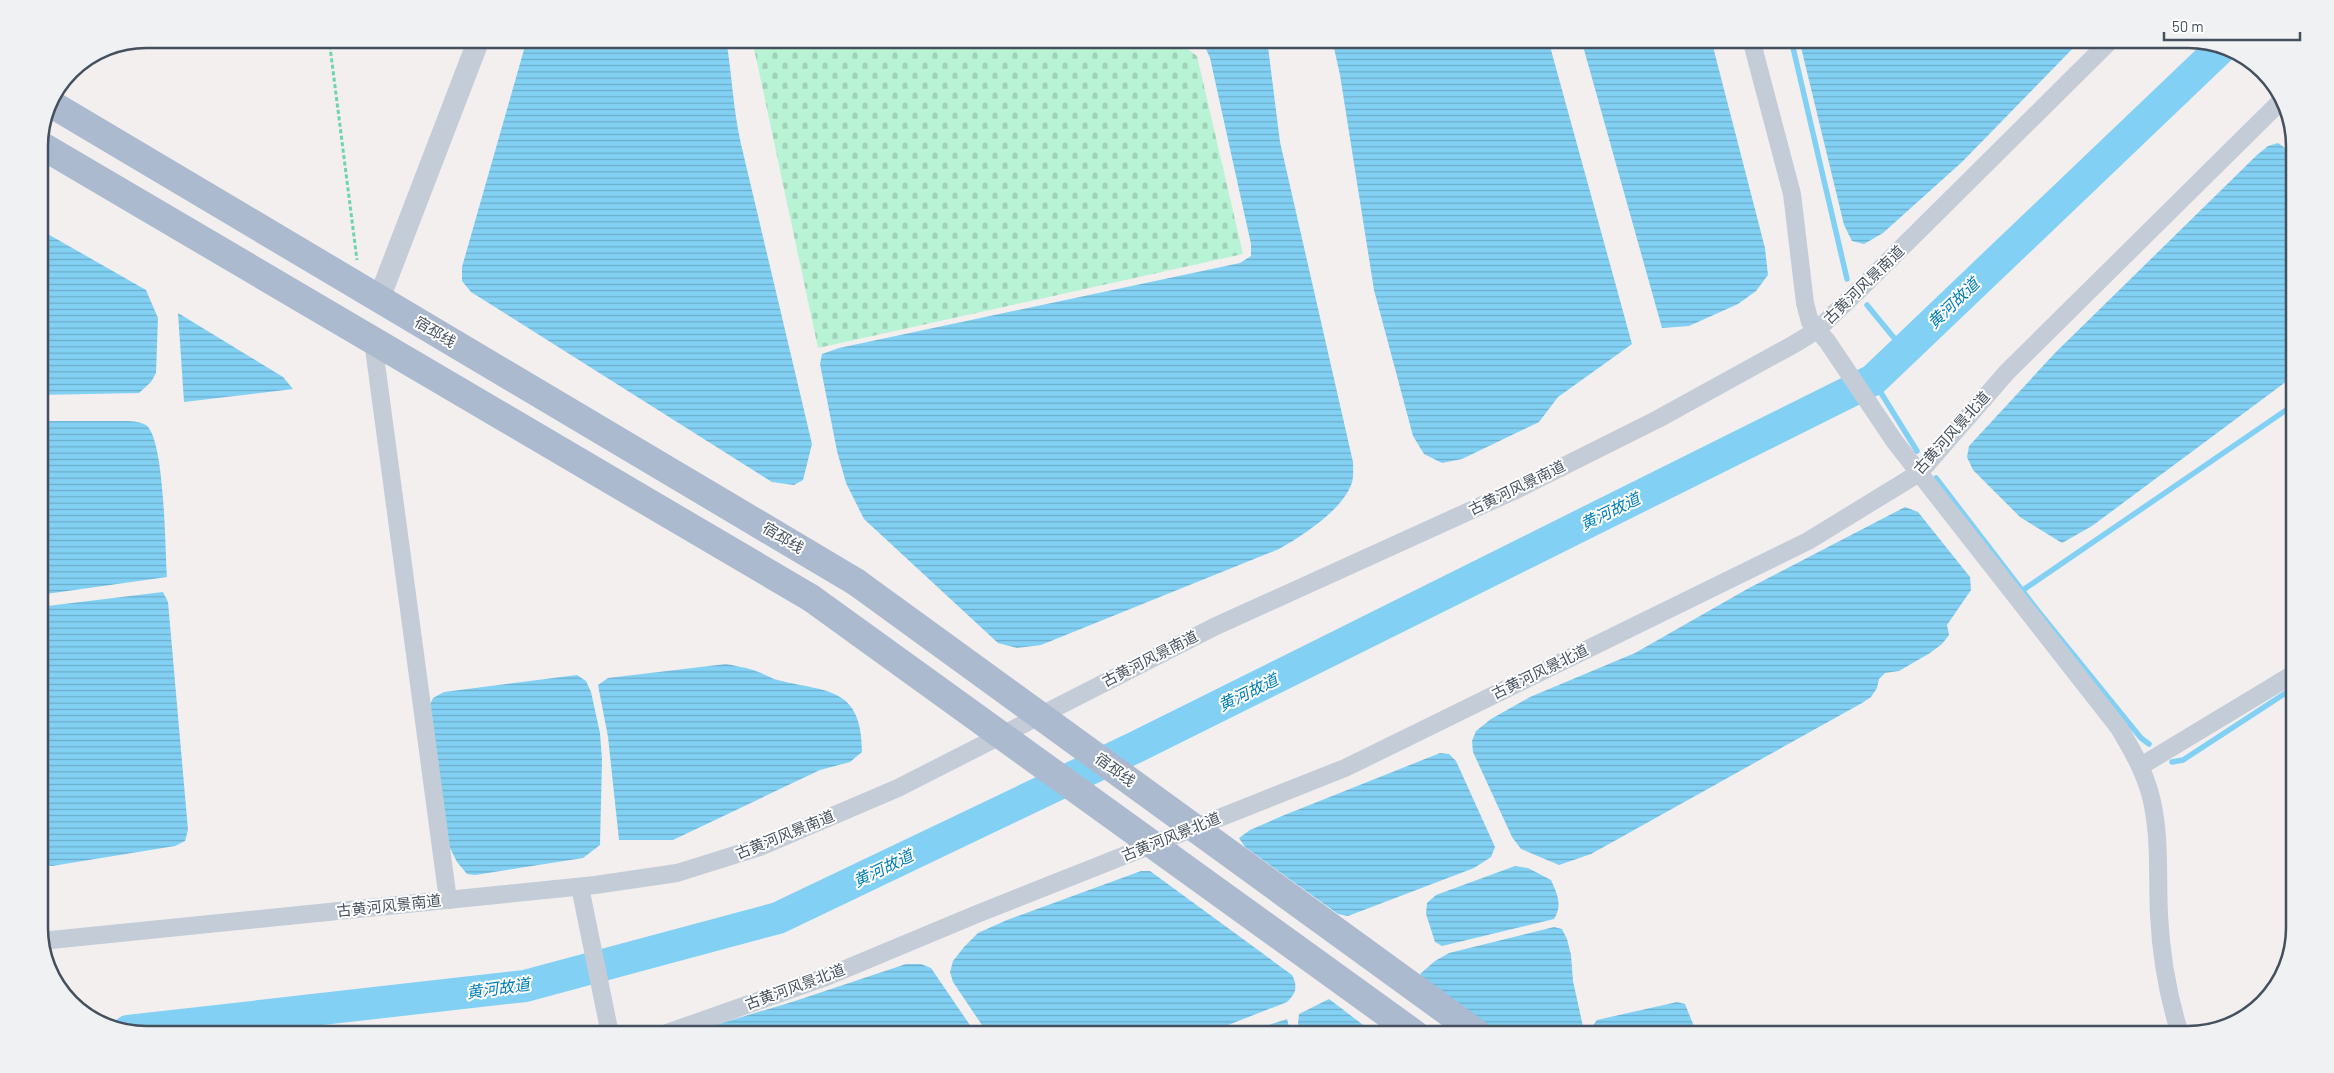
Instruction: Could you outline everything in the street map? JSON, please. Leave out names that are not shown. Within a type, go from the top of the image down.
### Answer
[{"type":"main road","name":"宿邳线","points":[[56,107],[856,582],[1467,1026]]},
{"type":"main road","points":[[48,149],[811,598],[1404,1026]]},
{"type":"street","points":[[370,294],[475,48]]},
{"type":"street","points":[[1753,48],[1792,194],[1805,303],[1810,322],[1822,335],[1895,442],[2119,728],[2141,766],[2150,792],[2157,842],[2159,916],[2170,1000],[2178,1026]]},
{"type":"street","name":"古黄河风景南道","points":[[48,940],[448,900],[582,894],[686,870],[760,848],[898,788],[1214,626],[1518,489],[1822,335],[2103,48]]},
{"type":"street","name":"古黄河风景北道","points":[[687,1026],[826,978],[977,914],[1345,768],[1808,541],[1919,473],[2006,372],[2277,105]]},
{"type":"street","points":[[373,340],[448,900]]},
{"type":"street","points":[[2141,766],[2286,678]]},
{"type":"street","points":[[582,894],[607,1026]]},
{"type":"path","points":[[330,48],[370,294]]},
{"type":"green space","points":[[754,48],[1186,48],[1197,56],[1243,254],[818,348]]},
{"type":"water","points":[[524,48],[727,48],[741,144],[812,444],[803,480],[794,485],[772,482],[471,292],[462,281],[462,267]]},
{"type":"water","points":[[1206,48],[1268,48],[1280,142],[1353,462],[1352,483],[1346,495],[1330,513],[1309,530],[1279,549],[1041,645],[1017,648],[998,643],[864,519],[846,483],[837,451],[820,364],[822,354],[839,348],[1240,263],[1251,256],[1251,244],[1210,58]]},
{"type":"water","points":[[1334,48],[1550,48],[1632,344],[1558,397],[1539,422],[1462,459],[1442,463],[1424,454],[1413,436],[1374,290],[1340,75]]},
{"type":"water","points":[[1584,48],[1713,48],[1765,248],[1768,275],[1756,291],[1738,304],[1689,326],[1662,328]]},
{"type":"water","points":[[1801,48],[2073,48],[1962,162],[1883,233],[1864,244],[1852,241],[1844,225]]},
{"type":"water","points":[[2278,143],[2286,149],[2286,382],[2092,526],[2062,543],[2020,517],[1973,470],[1967,457],[1969,446],[2055,353],[2268,146]]},
{"type":"water","points":[[48,234],[146,290],[158,318],[156,373],[151,382],[139,393],[48,395]]},
{"type":"water","points":[[178,313],[283,377],[293,389],[184,402]]},
{"type":"water","points":[[48,421],[129,421],[146,425],[152,434],[160,472],[167,577],[48,594]]},
{"type":"water","points":[[1905,507],[1918,512],[1970,577],[1971,590],[1947,625],[1949,635],[1942,644],[1899,671],[1885,673],[1879,679],[1877,688],[1871,697],[1862,703],[1591,854],[1559,865],[1521,849],[1512,837],[1473,752],[1472,741],[1476,731],[1491,719],[1530,697],[1635,653],[1749,588]]},
{"type":"water","points":[[163,592],[168,602],[188,830],[185,841],[175,846],[48,865],[48,606]]},
{"type":"water","points":[[726,664],[750,669],[774,679],[823,690],[847,702],[855,713],[860,730],[862,752],[850,762],[820,770],[673,840],[619,840],[608,737],[598,685],[608,678]]},
{"type":"water","points":[[577,675],[586,681],[591,692],[600,733],[602,760],[600,845],[583,858],[475,875],[467,874],[457,862],[448,844],[429,707],[433,698],[444,692]]},
{"type":"water","points":[[1440,753],[1449,754],[1456,761],[1495,847],[1491,857],[1474,868],[1348,916],[1338,914],[1245,847],[1239,838],[1250,830],[1282,816]]},
{"type":"water","points":[[1515,866],[1528,868],[1551,880],[1559,904],[1554,919],[1442,946],[1435,942],[1426,914],[1427,903],[1436,895]]},
{"type":"water","points":[[1141,871],[1150,871],[1292,975],[1295,983],[1294,993],[1287,1002],[1226,1026],[983,1026],[953,982],[950,972],[953,961],[978,933],[1007,920]]},
{"type":"water","points":[[1554,927],[1562,929],[1571,955],[1573,981],[1583,1026],[1485,1026],[1425,982],[1420,974],[1435,961],[1449,953]]},
{"type":"water","points":[[906,964],[921,964],[931,968],[971,1026],[712,1026],[795,1001]]},
{"type":"water","points":[[1329,999],[1364,1026],[1299,1026],[1299,1014]]},
{"type":"water","points":[[1677,1002],[1685,1004],[1694,1026],[1592,1026],[1597,1020]]},
{"type":"water","points":[[1287,1019],[1289,1026],[1266,1026]]},
{"type":"waterway","points":[[1793,48],[1847,279]]},
{"type":"waterway","name":"黄河故道","points":[[172,1026],[525,986],[778,918],[1136,747],[1873,380],[2217,52]]},
{"type":"waterway","points":[[1867,305],[1904,350]]},
{"type":"waterway","points":[[1873,380],[1917,451]]},
{"type":"waterway","points":[[2023,590],[2286,410]]},
{"type":"waterway","points":[[1936,478],[2038,611],[2141,738],[2149,744]]},
{"type":"waterway","points":[[2172,762],[2183,760],[2286,693]]}]
